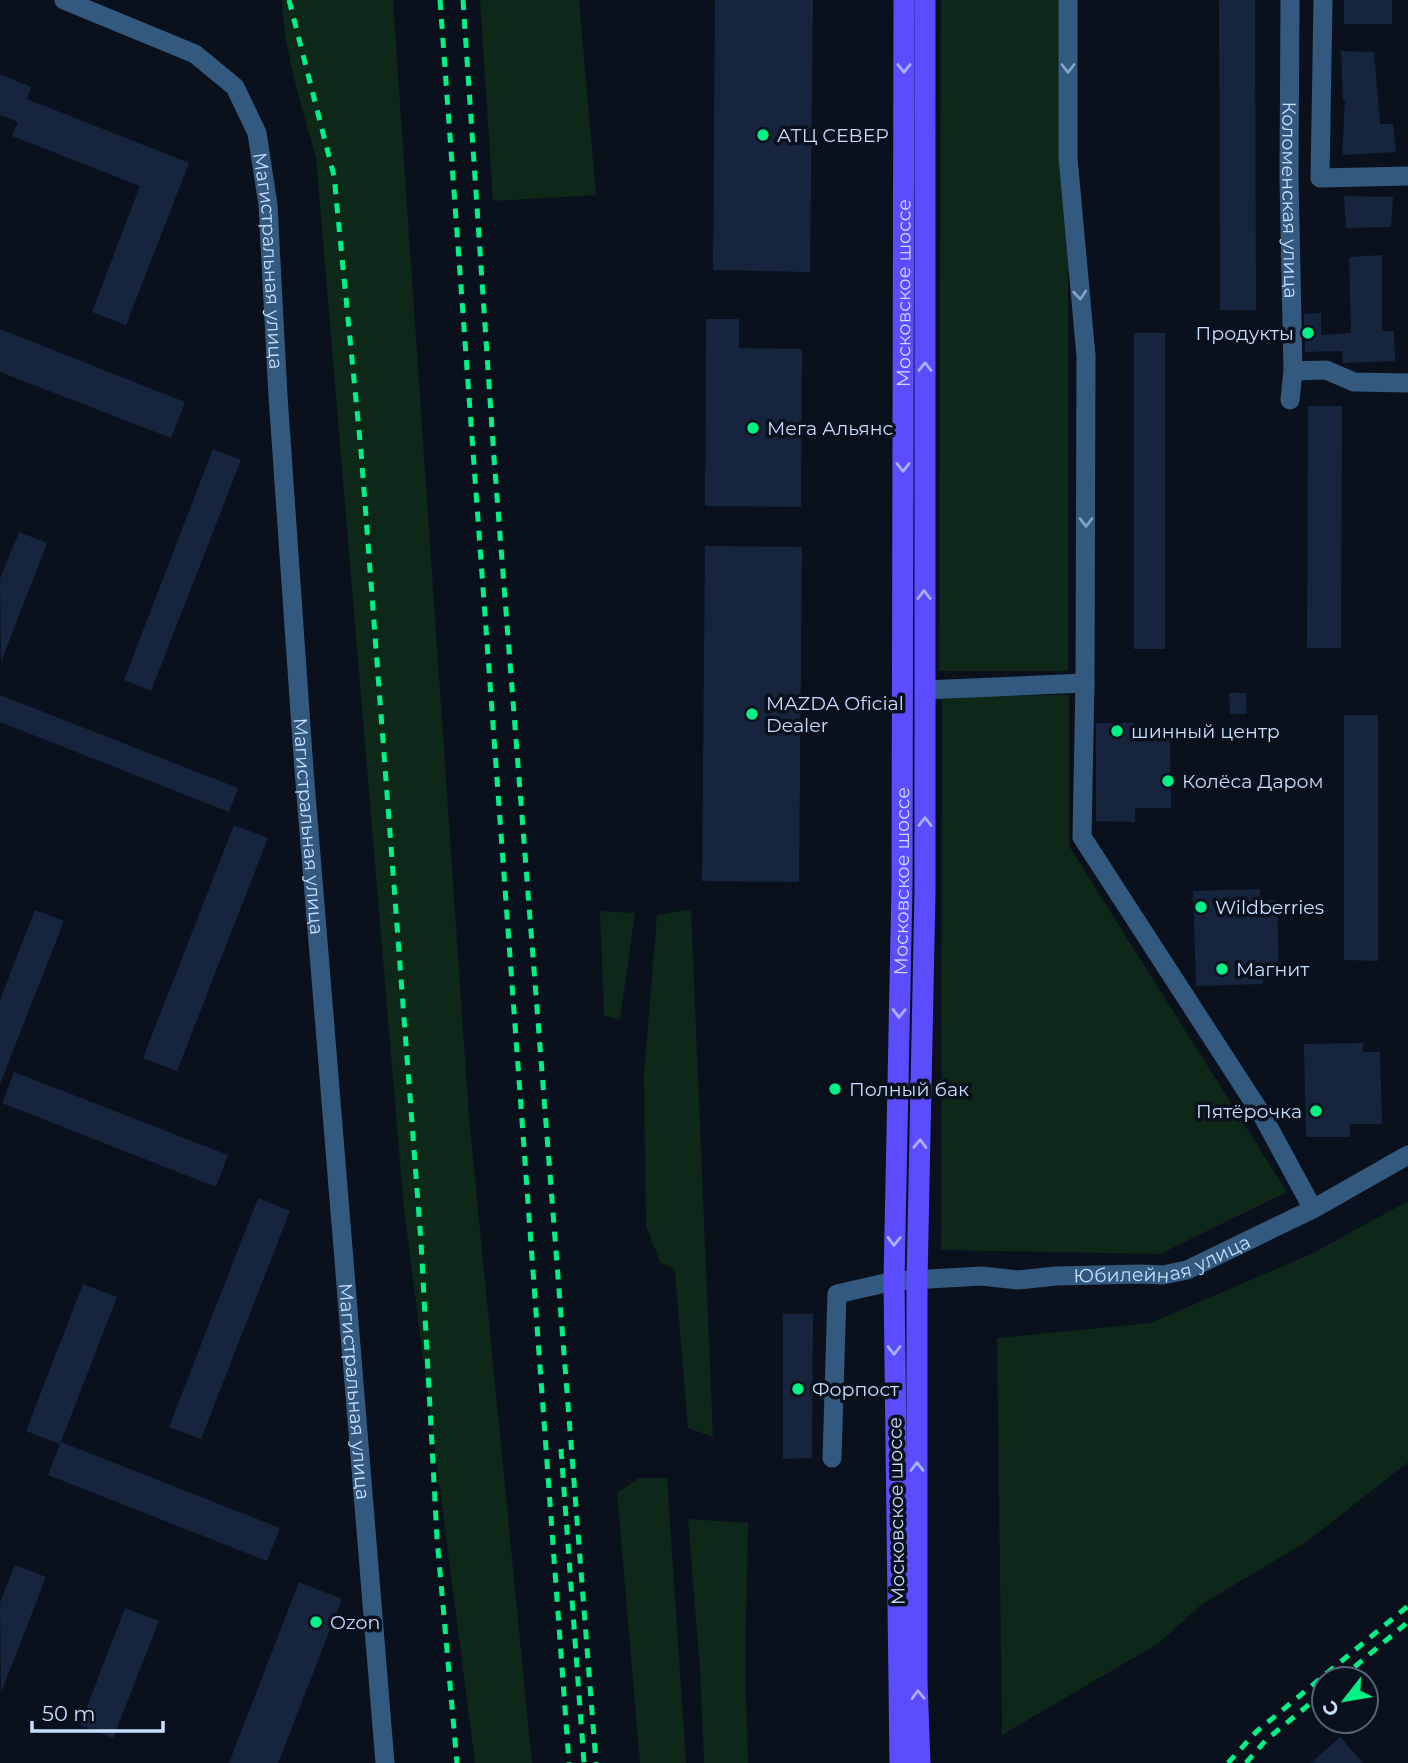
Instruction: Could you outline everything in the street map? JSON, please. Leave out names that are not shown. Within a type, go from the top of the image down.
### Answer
[{"type":"main road","name":"Московское шоссе","points":[[900,1763],[894,1281],[902,886],[904,0]]},
{"type":"main road","name":"Московское шоссе","points":[[920,1763],[917,1682],[918,1281],[925,891],[925,0]]},
{"type":"street","name":"Магистральная улица","points":[[64,0],[195,54],[235,87],[257,133],[268,205],[302,742],[385,1763]]},
{"type":"street","points":[[1068,0],[1068,158],[1086,356],[1086,683],[1082,837],[1262,1115],[1313,1209]]},
{"type":"street","name":"Коломенская улица","points":[[1290,0],[1289,177],[1293,371],[1290,401]]},
{"type":"street","points":[[1323,0],[1320,178],[1408,176]]},
{"type":"street","points":[[1293,371],[1326,370],[1354,382],[1408,383]]},
{"type":"street","points":[[924,690],[1086,683]]},
{"type":"street","name":"Юбилейная улица","points":[[832,1458],[837,1294],[894,1281],[982,1276],[1018,1280],[1056,1276],[1163,1275],[1187,1270],[1313,1209],[1408,1155]]},
{"type":"green space","points":[[282,0],[393,0],[469,1117],[532,1763],[475,1763],[404,1209],[316,158],[290,60]]},
{"type":"green space","points":[[480,0],[579,0],[596,195],[493,201]]},
{"type":"green space","points":[[941,0],[1068,0],[1068,671],[939,671]]},
{"type":"green space","points":[[1069,695],[1069,846],[1287,1192],[1160,1254],[941,1250],[942,696]]},
{"type":"green space","points":[[691,909],[713,1437],[688,1428],[675,1270],[660,1262],[646,1226],[644,1073],[657,915]]},
{"type":"green space","points":[[600,911],[635,913],[620,1020],[604,1015]]},
{"type":"green space","points":[[1408,1201],[1408,1462],[1308,1541],[1202,1604],[1159,1643],[1002,1735],[997,1338],[1151,1323],[1313,1253]]},
{"type":"green space","points":[[639,1478],[667,1478],[686,1763],[640,1763],[617,1493]]},
{"type":"green space","points":[[688,1519],[748,1523],[745,1665],[748,1763],[704,1763],[700,1669]]},
{"type":"building","name":"АТЦ СЕВЕР","points":[[715,0],[813,0],[810,272],[713,270]]},
{"type":"building","points":[[1219,0],[1255,0],[1256,310],[1220,310]]},
{"type":"building","points":[[1344,0],[1392,0],[1392,24],[1344,24]]},
{"type":"building","points":[[1341,51],[1374,52],[1380,124],[1393,124],[1396,152],[1342,155],[1345,101]]},
{"type":"building","points":[[0,74],[31,87],[27,99],[189,163],[126,325],[92,312],[140,186],[12,136],[18,122],[0,115]]},
{"type":"building","points":[[1344,196],[1393,197],[1391,227],[1346,228]]},
{"type":"building","points":[[1382,255],[1382,331],[1394,331],[1395,361],[1343,363],[1342,351],[1305,352],[1304,314],[1321,313],[1321,335],[1351,333],[1349,257]]},
{"type":"building","name":"Мега Альянс","points":[[706,319],[739,319],[739,348],[802,349],[801,507],[705,506]]},
{"type":"building","points":[[0,329],[185,402],[171,438],[0,372]]},
{"type":"building","points":[[1134,333],[1165,333],[1165,649],[1134,649]]},
{"type":"building","points":[[1308,406],[1342,406],[1341,648],[1307,648]]},
{"type":"building","points":[[213,449],[241,460],[151,691],[124,680]]},
{"type":"building","points":[[19,532],[47,543],[1,662],[0,579]]},
{"type":"building","name":"MAZDA Oficial Dealer","points":[[705,546],[802,547],[799,882],[702,881]]},
{"type":"building","points":[[1229,693],[1246,693],[1247,714],[1230,714]]},
{"type":"building","points":[[0,695],[238,788],[229,812],[0,722]]},
{"type":"building","points":[[1344,715],[1378,715],[1378,961],[1344,960]]},
{"type":"building","points":[[1096,723],[1134,723],[1134,733],[1170,733],[1171,808],[1135,808],[1135,822],[1096,821]]},
{"type":"building","points":[[234,825],[268,838],[177,1071],[143,1058]]},
{"type":"building","points":[[1260,889],[1260,900],[1277,900],[1279,972],[1263,972],[1263,984],[1196,986],[1193,891]]},
{"type":"building","points":[[35,910],[64,921],[0,1084],[0,1000]]},
{"type":"building","points":[[1363,1043],[1363,1052],[1380,1052],[1382,1124],[1350,1124],[1350,1137],[1306,1137],[1304,1044]]},
{"type":"building","points":[[14,1072],[228,1155],[216,1187],[2,1103]]},
{"type":"building","points":[[258,1198],[290,1211],[201,1439],[169,1427]]},
{"type":"building","points":[[83,1284],[117,1297],[60,1444],[26,1431]]},
{"type":"building","name":"Форпост","points":[[783,1314],[813,1314],[812,1458],[783,1459]]},
{"type":"building","points":[[61,1442],[280,1528],[267,1561],[48,1475]]},
{"type":"building","points":[[15,1565],[46,1577],[1,1693],[0,1603]]},
{"type":"building","points":[[299,1582],[342,1599],[278,1763],[229,1763]]},
{"type":"building","points":[[125,1608],[159,1621],[113,1738],[80,1725]]},
{"type":"building","points":[[1340,1737],[1363,1763],[1311,1763]]},
{"type":"railway","points":[[289,0],[334,176],[361,451],[421,1242],[437,1538],[457,1763]]},
{"type":"railway","points":[[440,0],[569,1763]]},
{"type":"railway","points":[[463,0],[494,458],[596,1763]]},
{"type":"railway","points":[[561,1449],[584,1763]]},
{"type":"railway","points":[[1228,1763],[1256,1732],[1408,1606]]},
{"type":"railway","points":[[1357,1665],[1408,1622]]},
{"type":"railway","points":[[1246,1763],[1266,1740],[1310,1704]]},
{"type":"place","name":"АТЦ СЕВЕР","points":[[763,135]]},
{"type":"place","name":"Продукты","points":[[1308,333]]},
{"type":"place","name":"Мега Альянс","points":[[753,428]]},
{"type":"place","name":"MAZDA Oficial Dealer","points":[[752,714]]},
{"type":"place","name":"шинный центр","points":[[1117,731]]},
{"type":"place","name":"Колёса Даром","points":[[1168,781]]},
{"type":"place","name":"Wildberries","points":[[1201,907]]},
{"type":"place","name":"Магнит","points":[[1222,969]]},
{"type":"place","name":"Полный бак","points":[[835,1089]]},
{"type":"place","name":"Пятёрочка","points":[[1316,1111]]},
{"type":"place","name":"Форпост","points":[[798,1389]]},
{"type":"place","name":"Ozon","points":[[316,1622]]}]
